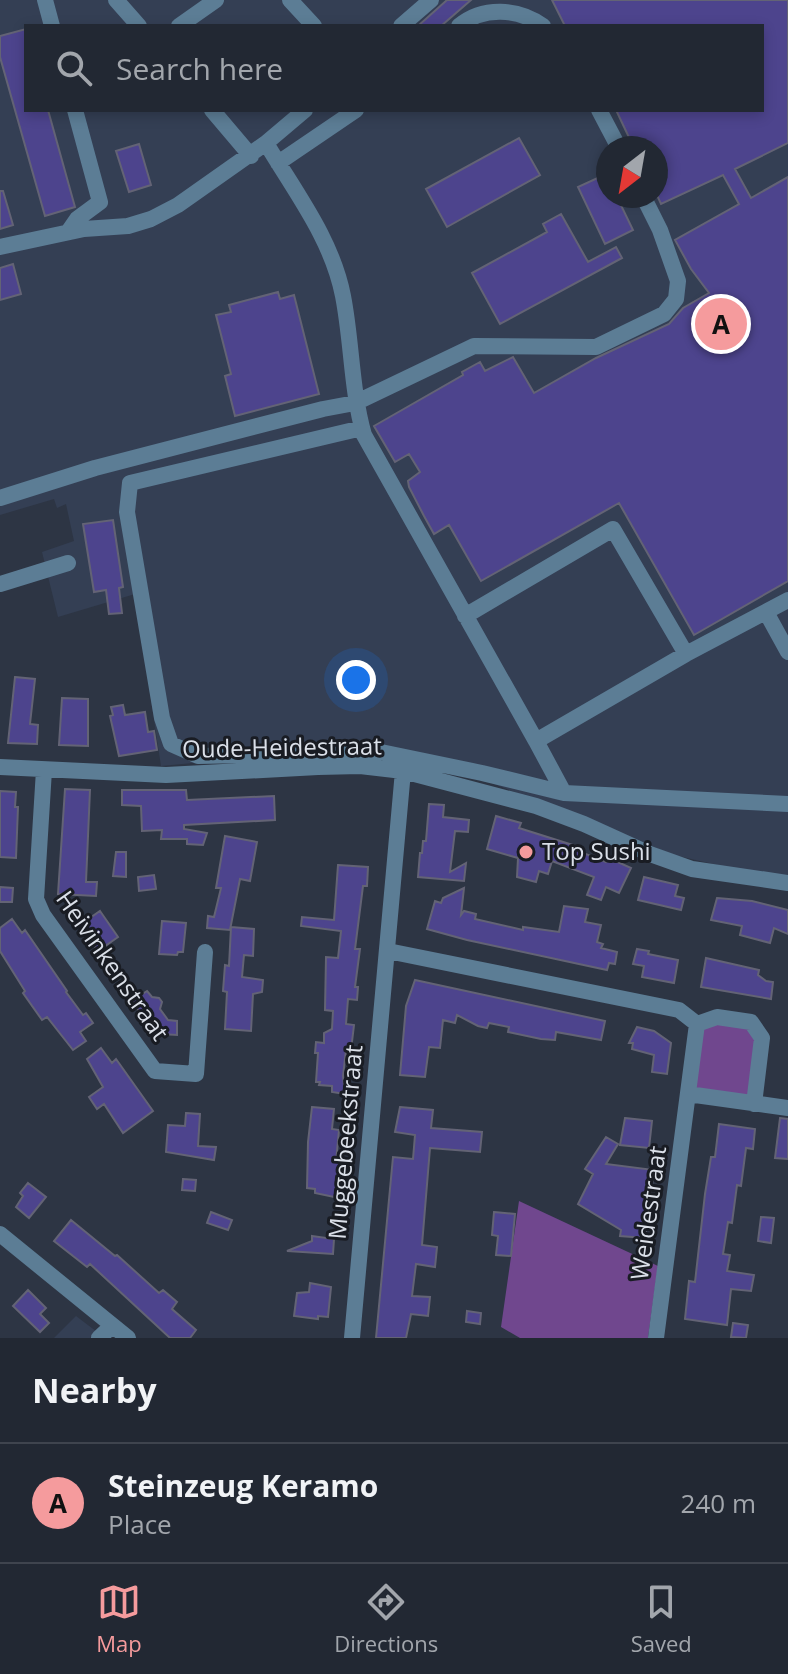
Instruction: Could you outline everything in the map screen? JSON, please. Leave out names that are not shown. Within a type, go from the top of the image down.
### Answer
[{"type":"street","points":[[45,0],[51,24]]},
{"type":"street","points":[[116,0],[137,24]]},
{"type":"street","points":[[182,24],[216,0]]},
{"type":"street","points":[[290,0],[312,24]]},
{"type":"street","points":[[403,24],[431,0]]},
{"type":"street","points":[[462,24],[471,17],[501,11],[533,19],[540,24]]},
{"type":"street","points":[[68,232],[77,219],[100,202],[76,112]]},
{"type":"street","points":[[214,112],[251,156]]},
{"type":"street","points":[[0,247],[68,232],[128,226],[151,219],[178,205],[251,156],[303,112]]},
{"type":"street","points":[[278,163],[353,112]]},
{"type":"street","points":[[600,112],[613,136]]},
{"type":"street","points":[[266,143],[331,254],[343,296],[355,403],[362,428],[564,793]]},
{"type":"street","points":[[0,498],[95,468],[355,403],[474,346],[596,347],[664,314],[676,299],[678,281],[649,208]]},
{"type":"street","points":[[362,428],[130,483],[127,512],[162,718],[171,744],[198,756],[381,752],[564,793],[788,804]]},
{"type":"street","points":[[465,616],[613,529],[686,654]]},
{"type":"street","points":[[0,584],[68,563]]},
{"type":"street","points":[[536,741],[686,654],[788,600]]},
{"type":"street","points":[[766,612],[788,652]]},
{"type":"street","name":"Oude-Heidestraat","points":[[0,767],[166,775],[360,766],[403,771],[536,806],[692,869],[788,883]]},
{"type":"street","name":"Heivinkenstraat","points":[[44,770],[36,899],[43,915],[155,1071],[196,1074],[205,952]]},
{"type":"street","name":"Muggebeekstraat","points":[[352,1338],[403,771]]},
{"type":"street","points":[[388,951],[679,1010],[697,1024],[717,1017],[751,1022],[762,1038],[754,1104]]},
{"type":"street","name":"Weidestraat","points":[[656,1338],[697,1024]]},
{"type":"street","points":[[688,1094],[788,1108]]},
{"type":"street","points":[[0,1234],[128,1338]]},
{"type":"street","points":[[99,1338],[112,1326]]},
{"type":"shaded area","points":[[0,0],[788,0],[788,877],[674,855],[479,778],[400,759],[289,754],[161,766],[135,594],[58,617],[42,552],[74,541],[66,504],[57,508],[54,499],[0,515]]},
{"type":"shaded area","points":[[751,1022],[762,1038],[754,1104],[688,1094],[697,1024]]},
{"type":"shaded area","points":[[519,1201],[658,1266],[648,1338],[520,1338],[501,1327]]},
{"type":"shaded area","points":[[76,1316],[105,1338],[54,1338]]},
{"type":"building","points":[[447,0],[471,0],[443,24],[420,24]]},
{"type":"building","points":[[552,0],[788,0],[788,143],[735,169],[751,198],[788,177],[788,581],[694,635],[619,503],[481,581],[449,525],[434,534],[409,487],[408,481],[420,472],[409,454],[395,462],[374,426],[480,362],[485,371],[513,357],[534,393],[596,358],[669,324],[683,308],[709,293],[675,240],[739,204],[723,175],[668,201],[668,136],[628,136],[617,112],[764,112],[764,24],[564,24]]},
{"type":"building","points":[[24,30],[24,112],[49,112],[75,207],[45,216],[0,57],[0,36]]},
{"type":"building","points":[[519,138],[540,175],[447,227],[426,189]]},
{"type":"building","points":[[139,144],[151,185],[129,192],[116,151]]},
{"type":"building","points":[[596,179],[596,208],[622,208],[633,230],[605,244],[578,187]]},
{"type":"building","points":[[0,191],[3,191],[13,225],[0,229]]},
{"type":"building","points":[[561,214],[588,262],[616,247],[622,258],[500,324],[472,273],[547,232],[543,224]]},
{"type":"building","points":[[13,264],[21,294],[0,300],[0,268]]},
{"type":"building","points":[[278,292],[280,299],[294,295],[319,394],[235,416],[225,376],[231,374],[216,315],[231,312],[229,305]]},
{"type":"building","points":[[113,520],[123,587],[119,588],[122,613],[109,614],[106,590],[94,592],[83,524]]},
{"type":"building","points":[[15,677],[35,679],[30,724],[38,725],[37,744],[8,743]]},
{"type":"building","points":[[62,698],[88,699],[88,746],[59,745]]},
{"type":"building","points":[[123,705],[125,715],[145,712],[148,732],[154,731],[157,750],[119,756],[110,716],[113,715],[111,707]]},
{"type":"building","points":[[65,789],[90,790],[86,882],[97,882],[96,896],[58,894]]},
{"type":"building","points":[[122,790],[186,790],[187,800],[274,796],[275,820],[184,825],[184,829],[207,833],[203,845],[187,844],[187,839],[161,839],[162,830],[142,831],[141,806],[122,805]]},
{"type":"building","points":[[0,791],[16,792],[16,858],[0,857]]},
{"type":"building","points":[[429,804],[444,805],[443,817],[469,820],[468,832],[455,831],[450,872],[466,863],[464,881],[418,877],[420,853],[423,841],[426,841]]},
{"type":"building","points":[[496,816],[521,823],[519,828],[579,847],[578,851],[606,862],[609,858],[631,868],[619,893],[606,887],[601,900],[587,895],[594,877],[552,861],[548,874],[539,871],[536,882],[517,877],[518,858],[487,849]]},
{"type":"building","points":[[225,836],[257,842],[250,881],[240,879],[230,930],[207,928],[208,916],[214,917],[221,888],[216,888]]},
{"type":"building","points":[[116,852],[126,852],[126,877],[113,876]]},
{"type":"building","points":[[338,865],[368,867],[355,949],[360,949],[355,987],[358,987],[357,1000],[348,999],[346,1024],[354,1025],[351,1050],[346,1050],[343,1076],[345,1094],[332,1092],[332,1086],[316,1082],[318,1053],[315,1053],[316,1042],[324,1043],[324,1033],[332,1029],[333,1011],[325,1010],[326,957],[338,958],[341,931],[301,926],[302,917],[334,920]]},
{"type":"building","points":[[154,875],[156,889],[139,891],[138,877]]},
{"type":"building","points":[[644,877],[678,885],[675,896],[684,898],[681,910],[638,900]]},
{"type":"building","points":[[0,887],[13,888],[12,902],[0,902]]},
{"type":"building","points":[[464,888],[461,915],[464,911],[476,914],[475,919],[523,930],[523,927],[559,932],[564,906],[588,909],[585,922],[601,925],[597,942],[603,944],[601,948],[617,952],[615,964],[609,963],[607,970],[427,929],[435,901],[441,903],[443,898]]},
{"type":"building","points":[[717,898],[752,901],[788,910],[788,934],[774,928],[770,943],[740,935],[742,926],[711,920]]},
{"type":"building","points":[[100,911],[118,937],[98,951],[80,925]]},
{"type":"building","points":[[12,919],[22,933],[25,930],[66,992],[93,1023],[80,1032],[86,1041],[73,1050],[47,1017],[42,1020],[0,951],[0,928]]},
{"type":"building","points":[[162,921],[186,923],[183,952],[177,955],[159,954]]},
{"type":"building","points":[[231,927],[254,929],[253,956],[244,955],[242,977],[263,980],[262,992],[253,994],[251,1031],[225,1029],[227,992],[223,991],[225,965],[229,966]]},
{"type":"building","points":[[637,949],[678,960],[674,983],[642,977],[644,966],[633,964]]},
{"type":"building","points":[[706,958],[759,970],[758,975],[773,982],[771,999],[701,987]]},
{"type":"building","points":[[415,980],[605,1021],[601,1040],[556,1032],[555,1040],[541,1039],[508,1032],[509,1027],[489,1023],[487,1028],[478,1026],[457,1015],[455,1023],[443,1020],[440,1048],[429,1047],[425,1077],[400,1075],[406,1006]]},
{"type":"building","points":[[147,991],[162,1002],[160,1009],[168,1020],[177,1021],[177,1035],[161,1034],[151,1029],[132,1001]]},
{"type":"building","points":[[637,1027],[654,1031],[671,1043],[667,1074],[652,1072],[654,1055],[632,1049],[633,1043],[629,1043]]},
{"type":"building","points":[[101,1048],[112,1063],[116,1059],[153,1111],[123,1133],[104,1104],[97,1109],[89,1097],[103,1087],[87,1059]]},
{"type":"building","points":[[312,1107],[334,1109],[332,1129],[339,1130],[336,1162],[343,1162],[339,1198],[307,1188]]},
{"type":"building","points":[[400,1107],[433,1110],[431,1128],[482,1132],[480,1152],[430,1148],[422,1245],[437,1247],[435,1267],[416,1264],[412,1296],[430,1297],[428,1316],[411,1314],[406,1338],[376,1338],[393,1157],[413,1159],[415,1135],[395,1132]]},
{"type":"building","points":[[186,1113],[200,1114],[198,1146],[216,1147],[214,1160],[166,1152],[168,1125],[185,1126]]},
{"type":"building","points":[[625,1118],[652,1121],[649,1148],[620,1145]]},
{"type":"building","points":[[780,1118],[788,1119],[788,1159],[775,1158]]},
{"type":"building","points":[[719,1124],[755,1129],[753,1149],[746,1148],[741,1186],[737,1185],[732,1223],[728,1222],[723,1254],[730,1255],[727,1271],[754,1275],[751,1291],[731,1289],[727,1325],[685,1319],[689,1281],[695,1282],[705,1194],[711,1157],[715,1157]]},
{"type":"building","points":[[606,1137],[618,1144],[606,1164],[654,1170],[645,1238],[620,1236],[621,1230],[578,1204],[593,1174],[585,1169]]},
{"type":"building","points":[[183,1179],[196,1180],[195,1191],[182,1190]]},
{"type":"building","points":[[28,1183],[46,1197],[29,1218],[16,1207],[23,1196],[20,1193]]},
{"type":"building","points":[[211,1212],[232,1220],[228,1230],[207,1223]]},
{"type":"building","points":[[494,1212],[515,1214],[511,1256],[496,1255],[498,1236],[492,1235]]},
{"type":"building","points":[[761,1217],[774,1218],[771,1243],[758,1241]]},
{"type":"building","points":[[71,1220],[117,1255],[159,1293],[163,1290],[177,1302],[172,1309],[196,1330],[190,1338],[170,1338],[90,1264],[87,1267],[54,1241]]},
{"type":"building","points":[[312,1236],[334,1239],[333,1254],[287,1251],[312,1241]]},
{"type":"building","points":[[310,1283],[331,1287],[328,1317],[294,1316],[297,1293],[309,1292]]},
{"type":"building","points":[[28,1290],[46,1308],[40,1314],[49,1323],[40,1332],[13,1306]]},
{"type":"building","points":[[467,1311],[481,1313],[480,1324],[466,1322]]},
{"type":"building","points":[[733,1323],[748,1325],[746,1338],[731,1337]]},
{"type":"place","name":"Steinzeug Keramo","points":[[721,324]]},
{"type":"place","name":"Top Sushi","points":[[526,852]]}]
